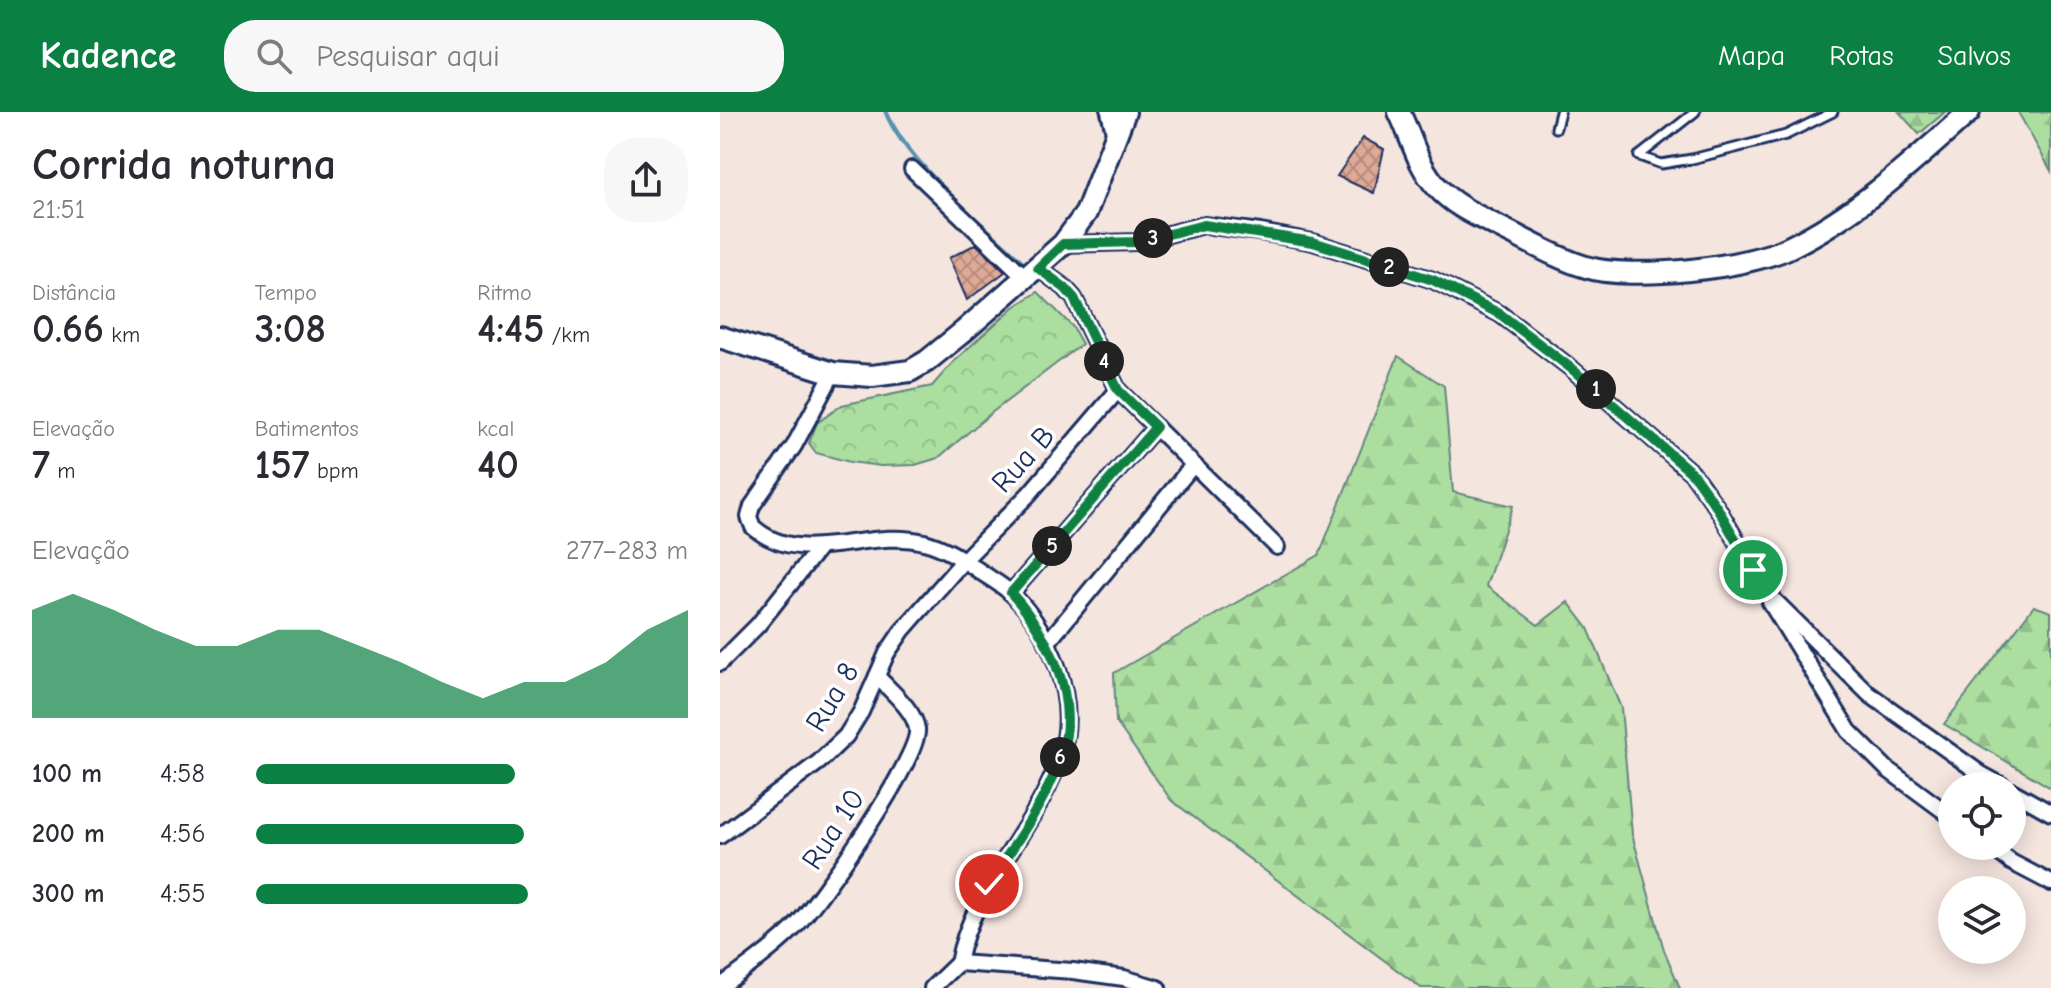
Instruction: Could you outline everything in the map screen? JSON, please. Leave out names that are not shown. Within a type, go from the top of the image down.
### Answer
[{"type":"main road","points":[[720,337],[833,373],[872,376],[910,371],[927,361],[1063,244],[1086,213],[1125,112]]},
{"type":"main road","points":[[1399,112],[1414,154],[1449,200],[1586,268],[1638,272],[1717,265],[1787,249],[1836,222],[1894,179],[1969,112]]},
{"type":"street","points":[[1109,112],[1115,136]]},
{"type":"street","points":[[912,169],[1032,273],[1065,288],[1074,298],[1118,390],[1277,547]]},
{"type":"street","points":[[1063,244],[1137,242],[1204,225],[1313,242],[1433,280],[1500,314],[1572,369],[1693,474],[1718,509],[1768,594],[1879,703],[1978,772]]},
{"type":"street","points":[[833,373],[794,446],[752,506],[749,517],[753,527],[777,543],[819,548],[896,539],[923,541],[964,560],[1011,593],[1029,613],[1047,643],[1063,693],[1066,717],[1063,750],[1029,822],[972,913],[958,963],[932,988]]},
{"type":"street","name":"Rua B","points":[[964,560],[1029,494],[1118,390]]},
{"type":"street","points":[[1011,593],[1156,427]]},
{"type":"street","points":[[1047,643],[1193,465]]},
{"type":"street","points":[[720,663],[758,625],[819,548]]},
{"type":"street","name":"Rua 8","points":[[720,836],[835,748],[853,725],[902,631],[964,560]]},
{"type":"street","points":[[1768,594],[1771,607],[1849,731],[1887,769],[1938,807]]},
{"type":"street","name":"Rua 10","points":[[720,987],[794,928],[825,889],[897,780],[914,747],[917,731],[912,715],[877,676]]},
{"type":"street","points":[[2026,799],[2051,813]]},
{"type":"street","points":[[2008,860],[2051,883]]},
{"type":"street","points":[[958,963],[1073,971],[1124,978],[1158,988]]},
{"type":"lane","points":[[1556,128],[1560,112]]},
{"type":"lane","points":[[1695,112],[1639,156],[1661,164],[1692,159],[1786,135],[1833,112]]},
{"type":"green space","points":[[1899,112],[1945,112],[1919,134]]},
{"type":"green space","points":[[2018,112],[2051,112],[2051,171]]},
{"type":"green space","points":[[1038,292],[1072,326],[1082,344],[938,458],[915,465],[881,466],[816,453],[809,443],[817,423],[842,405],[932,386],[955,360],[1014,307]]},
{"type":"green space","points":[[1398,356],[1444,386],[1453,492],[1513,506],[1486,586],[1538,625],[1568,602],[1588,628],[1621,708],[1632,834],[1664,950],[1680,988],[1421,988],[1171,800],[1116,722],[1114,673],[1319,555]]},
{"type":"green space","points":[[2034,606],[2051,612],[2051,788],[1944,724]]},
{"type":"building","points":[[1363,138],[1384,149],[1374,193],[1337,176]]},
{"type":"building","points":[[976,244],[1005,272],[967,300],[949,258]]},
{"type":"waterway","points":[[886,112],[896,131],[927,171],[1021,261]]},
{"type":"route","points":[[989,884],[1029,822],[1050,780],[1063,750],[1066,717],[1056,666],[1044,636],[1011,593],[1156,427],[1118,390],[1074,298],[1038,268],[1063,244],[1137,242],[1204,225],[1313,242],[1433,280],[1500,314],[1572,369],[1693,474],[1718,509],[1753,570]]}]
